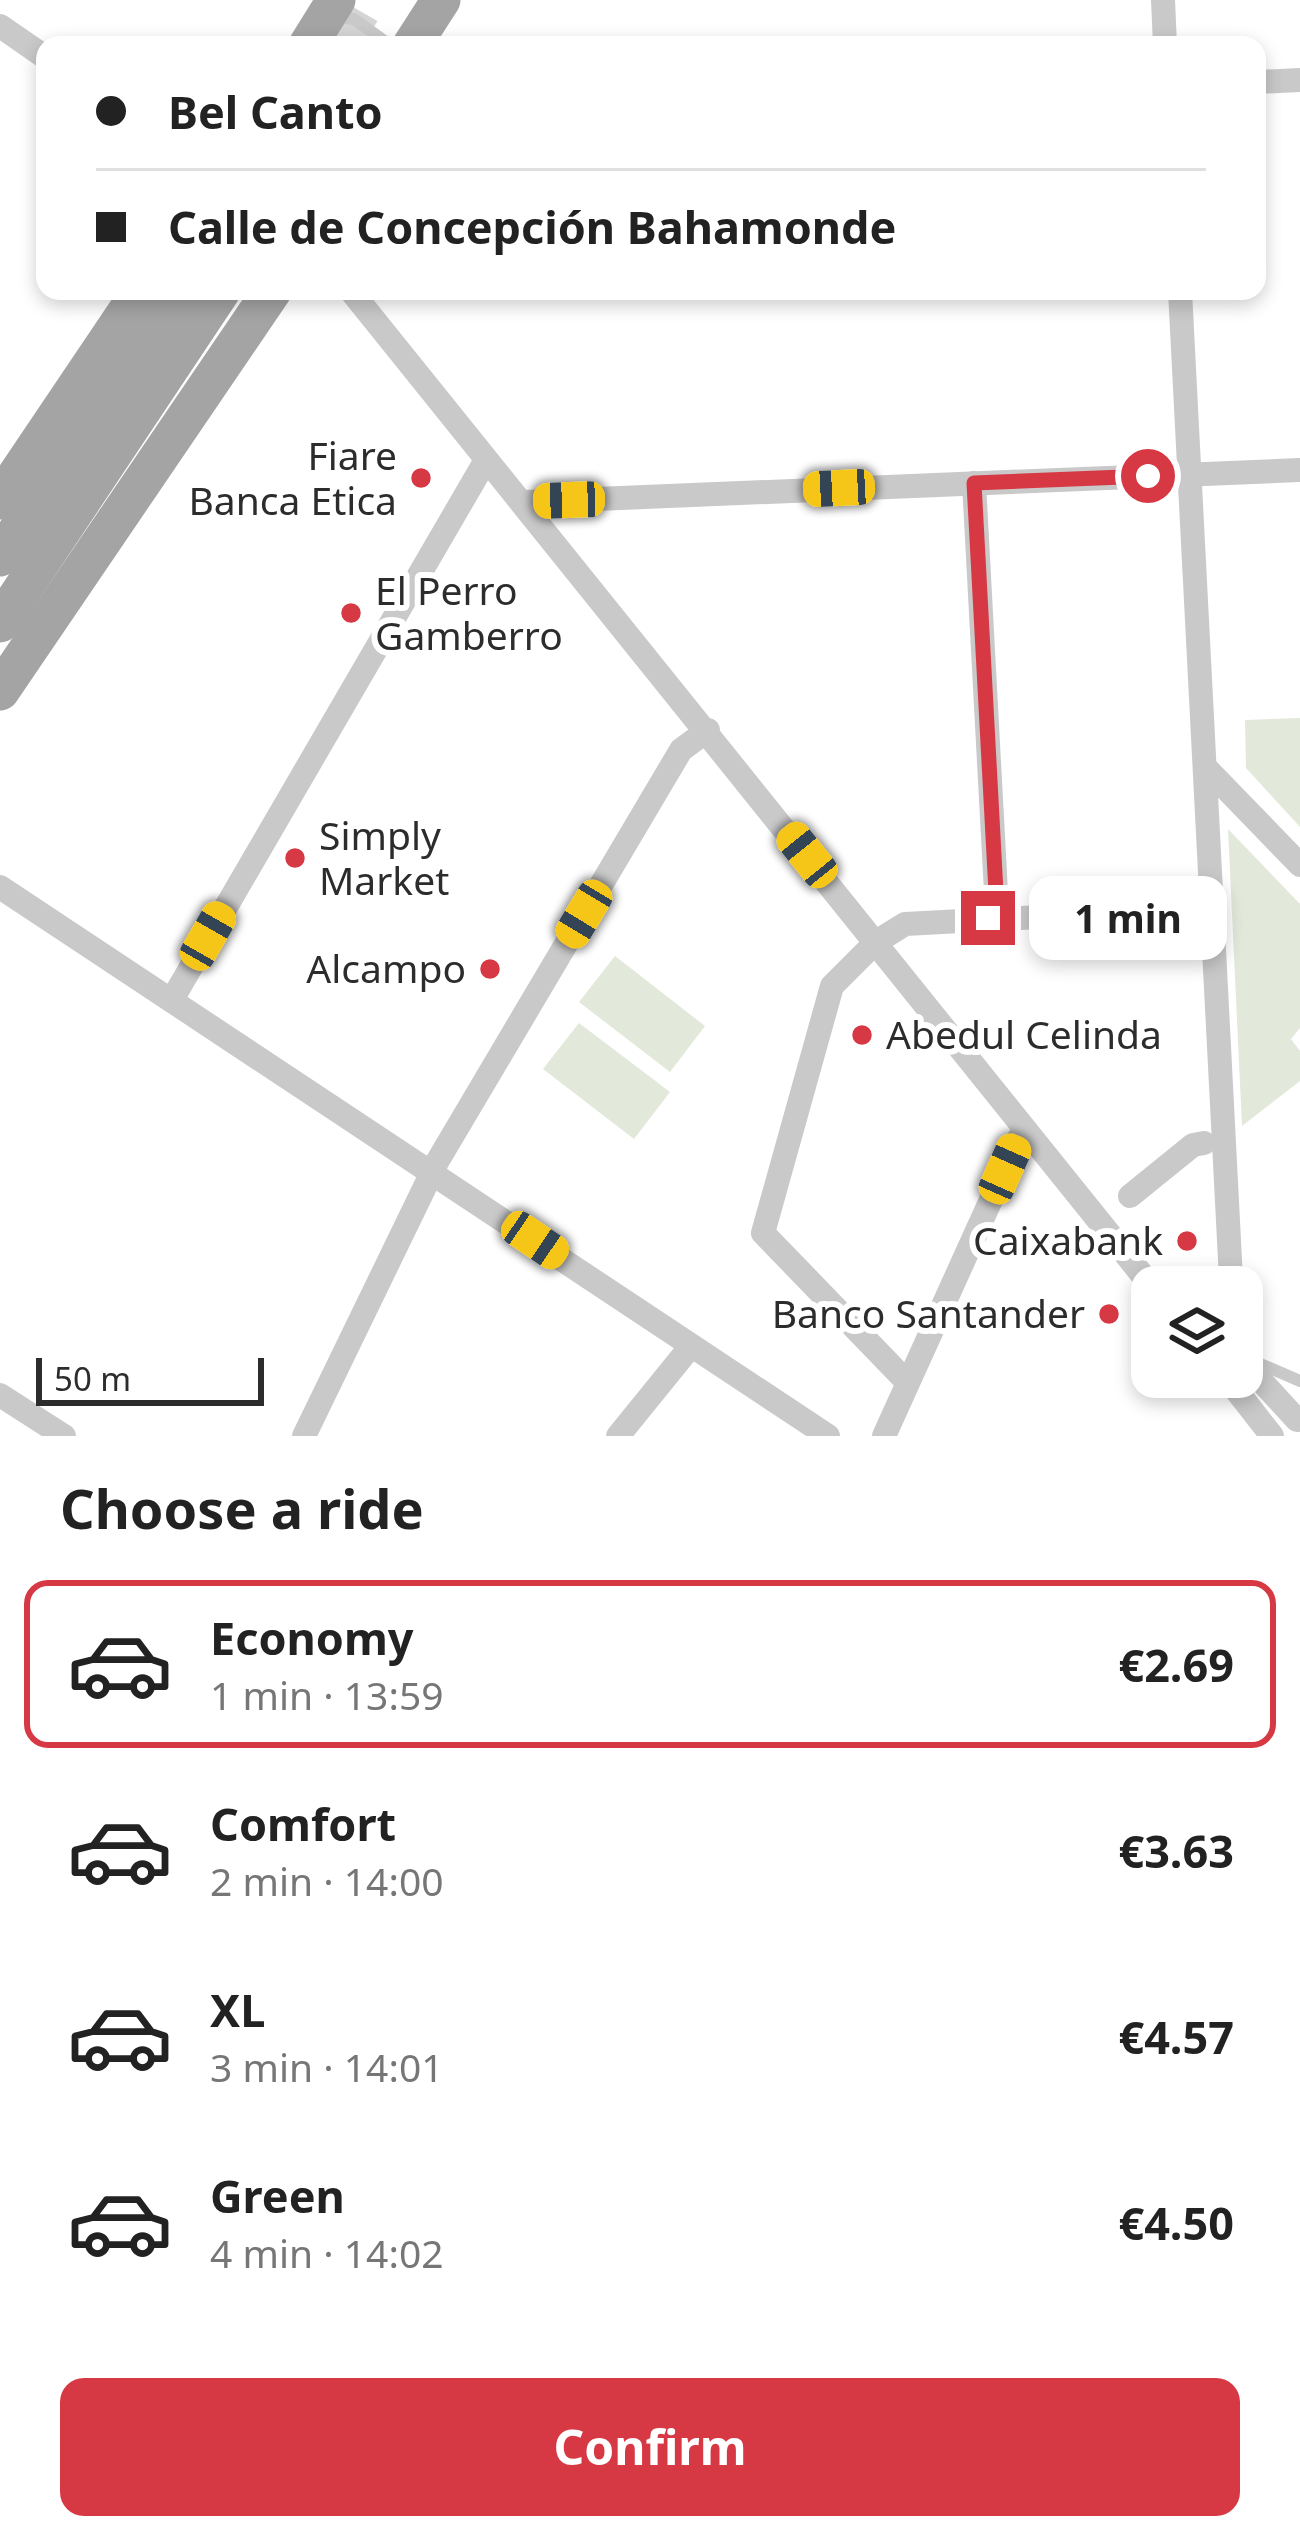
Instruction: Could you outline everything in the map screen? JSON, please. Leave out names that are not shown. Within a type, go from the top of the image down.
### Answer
[{"type":"main road","points":[[418,36],[441,0]]},
{"type":"main road","points":[[0,500],[135,300]]},
{"type":"main road","points":[[0,557],[172,300]]},
{"type":"main road","points":[[0,623],[215,300]]},
{"type":"main road","points":[[0,691],[266,300]]},
{"type":"street","points":[[1163,0],[1165,36]]},
{"type":"street","points":[[0,26],[36,51]]},
{"type":"street","points":[[1266,82],[1300,80]]},
{"type":"street","points":[[358,300],[1136,1266]]},
{"type":"street","points":[[1181,300],[1230,1266]]},
{"type":"street","points":[[173,998],[486,460]]},
{"type":"street","points":[[524,502],[1300,470]]},
{"type":"street","points":[[974,483],[996,892],[988,918]]},
{"type":"street","points":[[304,1436],[433,1171],[681,750],[707,730]]},
{"type":"street","points":[[1207,769],[1300,865]]},
{"type":"street","points":[[0,887],[828,1436]]},
{"type":"street","points":[[908,1382],[763,1233],[832,986],[876,942],[904,924],[1191,909],[1215,912]]},
{"type":"street","points":[[884,1436],[1019,1138],[1027,1131]]},
{"type":"street","points":[[1130,1196],[1193,1145],[1204,1144]]},
{"type":"street","points":[[619,1436],[691,1346]]},
{"type":"street","points":[[1263,1381],[1298,1420]]},
{"type":"street","points":[[0,1395],[64,1436]]},
{"type":"street","points":[[1242,1398],[1272,1436]]},
{"type":"lane","points":[[324,20],[354,19],[378,36]]},
{"type":"lane","points":[[1263,1369],[1300,1381]]},
{"type":"green space","points":[[1300,718],[1300,827],[1246,768],[1245,720]]},
{"type":"green space","points":[[1228,829],[1300,904],[1300,1028],[1291,1039],[1300,1051],[1300,1081],[1242,1126]]},
{"type":"green space","points":[[615,956],[705,1026],[670,1072],[579,1002]]},
{"type":"green space","points":[[579,1023],[670,1092],[634,1139],[543,1069]]},
{"type":"tunnel","points":[[346,36],[367,0]]},
{"type":"place","name":"Fiare Banca Etica","points":[[421,478]]},
{"type":"place","name":"El Perro Gamberro","points":[[351,613]]},
{"type":"place","name":"Simply Market","points":[[295,858]]},
{"type":"place","name":"Alcampo","points":[[490,969]]},
{"type":"place","name":"Abedul Celinda","points":[[862,1035]]},
{"type":"place","name":"Caixabank","points":[[1187,1241]]},
{"type":"place","name":"Banco Santander","points":[[1109,1314]]},
{"type":"route","points":[[988,918],[996,892],[974,483],[1148,476]]}]
